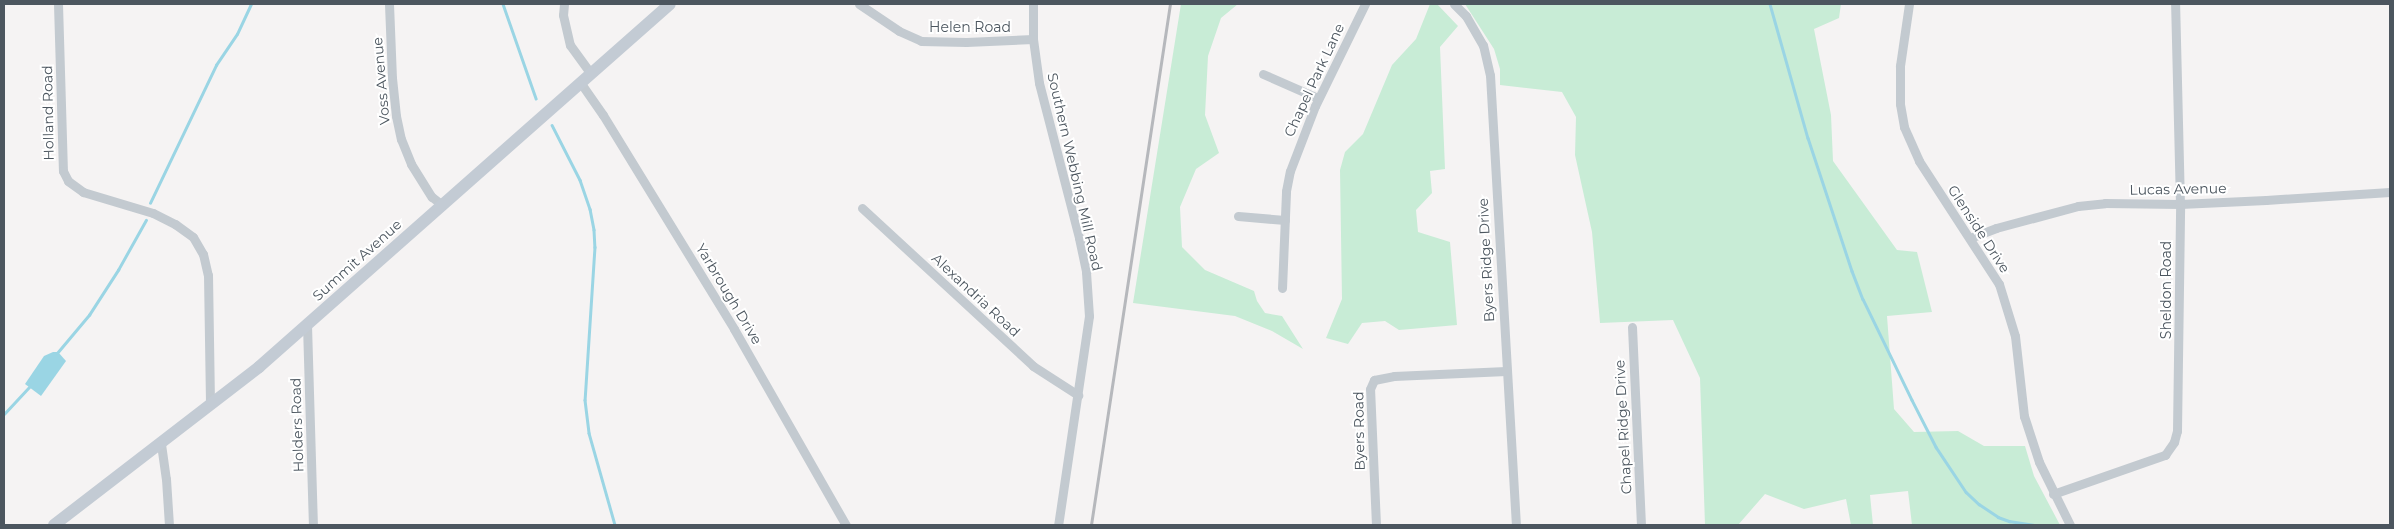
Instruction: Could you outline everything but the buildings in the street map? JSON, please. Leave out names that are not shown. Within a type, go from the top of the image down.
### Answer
[{"type":"main road","name":"Summit Avenue","points":[[54,525],[259,367],[441,204],[670,4]]},
{"type":"street","name":"Holland Road","points":[[58,4],[63,171],[68,181],[83,192],[153,213],[175,224],[193,237],[203,254],[208,275],[210,405]]},
{"type":"street","name":"Voss Avenue","points":[[389,4],[392,78],[396,116],[401,139],[411,164],[432,197],[441,204]]},
{"type":"street","points":[[564,4],[563,15],[570,45],[590,73]]},
{"type":"street","name":"Helen Road","points":[[859,4],[899,31],[921,40],[966,42],[1033,39]]},
{"type":"street","name":"Southern Webbing Mill Road","points":[[1033,4],[1033,39],[1039,83],[1086,272],[1089,316],[1058,525]]},
{"type":"street","name":"Chapel Park Lane","points":[[1282,288],[1285,220],[1290,171],[1318,98],[1365,4]]},
{"type":"street","name":"Byers Ridge Drive","points":[[1454,4],[1466,16],[1483,45],[1490,75],[1516,525]]},
{"type":"street","name":"Glenside Drive","points":[[1908,4],[1900,66],[1900,104],[1904,127],[1919,162],[1970,238],[2001,292],[2014,336],[2024,416],[2039,462],[2053,494],[2070,525]]},
{"type":"street","name":"Sheldon Road","points":[[2053,494],[2165,455],[2174,442],[2179,414],[2180,204],[2176,4]]},
{"type":"street","points":[[1263,74],[1318,98]]},
{"type":"street","name":"Yarbrough Drive","points":[[580,82],[603,115],[734,329],[846,525]]},
{"type":"street","name":"Lucas Avenue","points":[[1970,238],[1996,228],[2078,206],[2105,203],[2180,204],[2390,192]]},
{"type":"street","name":"Alexandria Road","points":[[862,208],[1033,366],[1078,395]]},
{"type":"street","points":[[1238,216],[1285,220]]},
{"type":"street","name":"Holders Road","points":[[307,325],[313,525]]},
{"type":"street","name":"Chapel Ridge Drive","points":[[1632,327],[1642,525]]},
{"type":"street","name":"Byers Road","points":[[1376,525],[1370,389],[1374,380],[1394,376],[1506,371]]},
{"type":"street","points":[[161,444],[169,525]]},
{"type":"green space","points":[[1181,4],[1238,4],[1221,18],[1208,56],[1205,115],[1219,153],[1196,169],[1180,207],[1182,247],[1205,270],[1254,291],[1257,301],[1265,313],[1282,316],[1303,349],[1272,331],[1235,316],[1133,303]]},
{"type":"green space","points":[[1430,4],[1437,4],[1458,26],[1440,47],[1445,169],[1430,171],[1432,193],[1416,210],[1418,232],[1450,242],[1457,325],[1399,330],[1385,321],[1362,323],[1348,344],[1326,338],[1342,299],[1340,170],[1345,152],[1363,134],[1392,65],[1416,39]]},
{"type":"green space","points":[[1465,4],[1841,4],[1839,18],[1814,29],[1831,115],[1833,161],[1897,250],[1917,252],[1932,312],[1887,316],[1894,409],[1914,432],[1958,431],[1984,446],[2025,446],[2034,476],[2060,525],[1912,525],[1908,491],[1870,495],[1873,525],[1851,525],[1846,499],[1804,509],[1765,494],[1738,525],[1705,525],[1700,378],[1673,320],[1600,323],[1592,232],[1575,155],[1576,117],[1562,92],[1500,85],[1500,69],[1494,49]]},
{"type":"water","points":[[58,352],[66,361],[41,396],[25,384],[44,356]]},
{"type":"waterway","points":[[150,203],[216,65],[237,34],[251,4]]},
{"type":"waterway","points":[[503,4],[536,98]]},
{"type":"waterway","points":[[1770,4],[1808,138],[1852,271],[1863,299],[1912,400],[1936,447],[1966,492],[1998,517],[2033,525]]},
{"type":"waterway","points":[[552,125],[580,180],[590,209],[594,230],[595,247],[585,400],[589,433],[615,525]]},
{"type":"waterway","points":[[57,353],[89,315],[118,270],[146,220]]},
{"type":"waterway","points":[[4,414],[30,386]]},
{"type":"railway","points":[[1091,525],[1170,4]]}]
